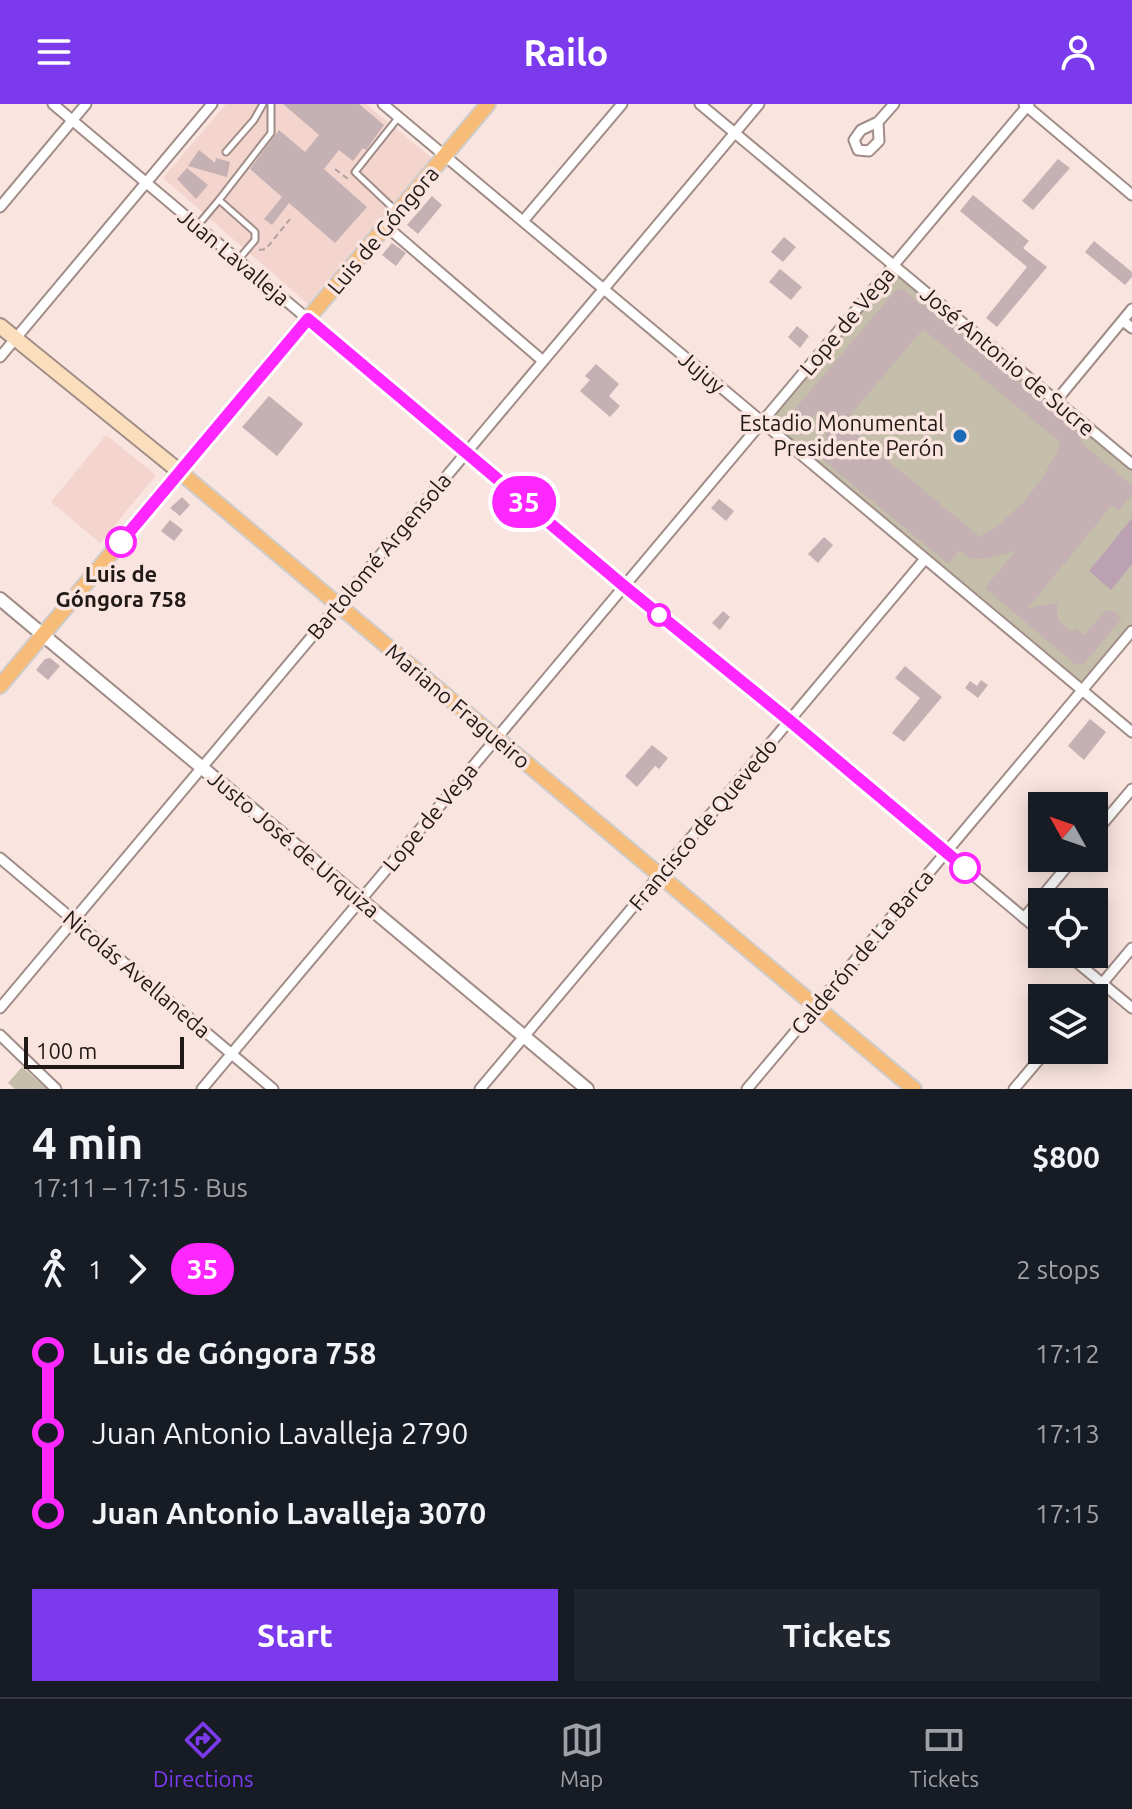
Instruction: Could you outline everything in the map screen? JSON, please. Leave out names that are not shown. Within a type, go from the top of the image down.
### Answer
[{"type":"main road","name":"Luis de Góngora","points":[[0,686],[488,104]]},
{"type":"main road","name":"Mariano Fragueiro","points":[[0,326],[180,472],[914,1089]]},
{"type":"street","name":"Juan Lavalleja","points":[[53,104],[624,586],[1028,921]]},
{"type":"street","points":[[0,207],[86,104]]},
{"type":"street","points":[[0,357],[212,104]]},
{"type":"street","name":"Jujuy","points":[[383,104],[1132,732]]},
{"type":"street","points":[[523,221],[622,104]]},
{"type":"street","name":"José Antonio de Sucre","points":[[700,104],[1132,464]]},
{"type":"street","name":"Bartolomé Argensola","points":[[0,1008],[759,104]]},
{"type":"street","points":[[878,122],[894,104]]},
{"type":"street","points":[[1027,105],[1132,195]]},
{"type":"street","name":"Lope de Vega","points":[[202,1089],[1027,105]]},
{"type":"street","points":[[386,226],[543,361]]},
{"type":"street","points":[[1056,401],[1132,309]]},
{"type":"street","points":[[1123,321],[1132,328]]},
{"type":"street","name":"Francisco de Quevedo","points":[[480,1089],[925,559]]},
{"type":"street","name":"Justo José de Urquiza","points":[[0,599],[587,1089]]},
{"type":"street","name":"Calderón de La Barca","points":[[747,1089],[1132,631]]},
{"type":"street","points":[[1108,817],[1132,789]]},
{"type":"street","name":"Nicolás Avellaneda","points":[[0,858],[273,1089]]},
{"type":"street","points":[[1024,918],[1062,872]]},
{"type":"street","points":[[1083,968],[1102,984],[1132,948]]},
{"type":"street","points":[[1108,989],[1132,1008]]},
{"type":"street","points":[[0,1035],[56,1089]]},
{"type":"street","points":[[1014,1089],[1035,1064]]},
{"type":"lane","points":[[226,152],[254,120],[263,104]]},
{"type":"lane","points":[[197,226],[271,133],[271,104]]},
{"type":"lane","points":[[398,212],[355,172],[399,117]]},
{"type":"lane","points":[[219,200],[255,232],[255,240],[238,260]]},
{"type":"path","points":[[335,169],[346,178],[355,172]]},
{"type":"path","points":[[251,244],[259,250],[266,249],[290,219]]},
{"type":"shaded area","points":[[226,104],[366,104],[432,158],[308,304],[163,178]]},
{"type":"shaded area","points":[[894,265],[1132,464],[1132,631],[1082,690],[762,422]]},
{"type":"shaded area","points":[[106,435],[156,475],[100,543],[51,502]]},
{"type":"shaded area","points":[[1132,518],[1132,564],[1111,590],[1089,571]]},
{"type":"shaded area","points":[[22,1067],[47,1089],[15,1089],[8,1083]]},
{"type":"building","points":[[283,104],[359,104],[384,125],[366,150],[363,148],[353,161],[339,150],[324,169],[367,207],[335,243],[289,203],[272,225],[264,219],[282,197],[250,169],[279,130],[305,152],[319,135]]},
{"type":"building","points":[[199,150],[215,163],[216,158],[230,162],[227,177],[188,166]]},
{"type":"building","points":[[1058,159],[1070,168],[1033,210],[1022,201]]},
{"type":"building","points":[[187,168],[208,185],[196,199],[177,179]]},
{"type":"building","points":[[973,195],[1029,241],[1023,248],[1047,267],[997,327],[986,318],[1027,267],[960,211]]},
{"type":"building","points":[[432,196],[442,205],[418,234],[407,225]]},
{"type":"building","points":[[784,237],[796,247],[783,262],[771,252]]},
{"type":"building","points":[[1094,241],[1132,272],[1125,285],[1085,252]]},
{"type":"building","points":[[392,243],[406,253],[396,266],[382,255]]},
{"type":"building","points":[[780,269],[802,287],[791,300],[769,282]]},
{"type":"building","points":[[903,289],[919,304],[931,306],[1073,425],[1080,434],[1081,443],[1132,485],[1132,495],[1119,511],[1112,505],[1028,608],[1057,603],[1058,621],[1072,632],[1075,628],[1084,635],[1106,610],[1122,618],[1083,665],[1075,664],[985,588],[1015,551],[972,559],[959,551],[948,564],[823,460],[829,452],[820,408],[800,433],[785,421],[895,291]],"holes":[[[923,329],[1061,443],[1044,476],[1022,504],[980,537],[850,429],[846,420]]]},
{"type":"building","points":[[797,326],[809,336],[800,348],[788,337]]},
{"type":"building","points":[[596,364],[619,384],[609,396],[620,406],[610,417],[580,391],[590,380],[585,376]]},
{"type":"building","points":[[269,396],[303,424],[277,456],[242,427]]},
{"type":"building","points":[[182,497],[190,505],[180,516],[170,508]]},
{"type":"building","points":[[719,499],[734,511],[726,521],[711,508]]},
{"type":"building","points":[[170,520],[183,530],[174,541],[161,531]]},
{"type":"building","points":[[824,537],[833,545],[818,563],[808,554]]},
{"type":"building","points":[[723,611],[730,617],[720,630],[712,623]]},
{"type":"building","points":[[50,658],[60,666],[48,680],[36,670],[45,659]]},
{"type":"building","points":[[905,666],[942,697],[904,742],[892,733],[920,698],[895,678]]},
{"type":"building","points":[[981,680],[988,685],[978,698],[965,688],[970,681],[977,686]]},
{"type":"building","points":[[1090,719],[1106,732],[1084,760],[1068,746]]},
{"type":"building","points":[[652,745],[668,758],[659,769],[655,766],[637,787],[625,776]]},
{"type":"bus line","name":"35","points":[[121,542],[308,319],[965,868]]},
{"type":"place","name":"Estadio Monumental Presidente Perón","points":[[960,436]]},
{"type":"place","name":"Luis de Góngora 758","points":[[121,542]]}]
